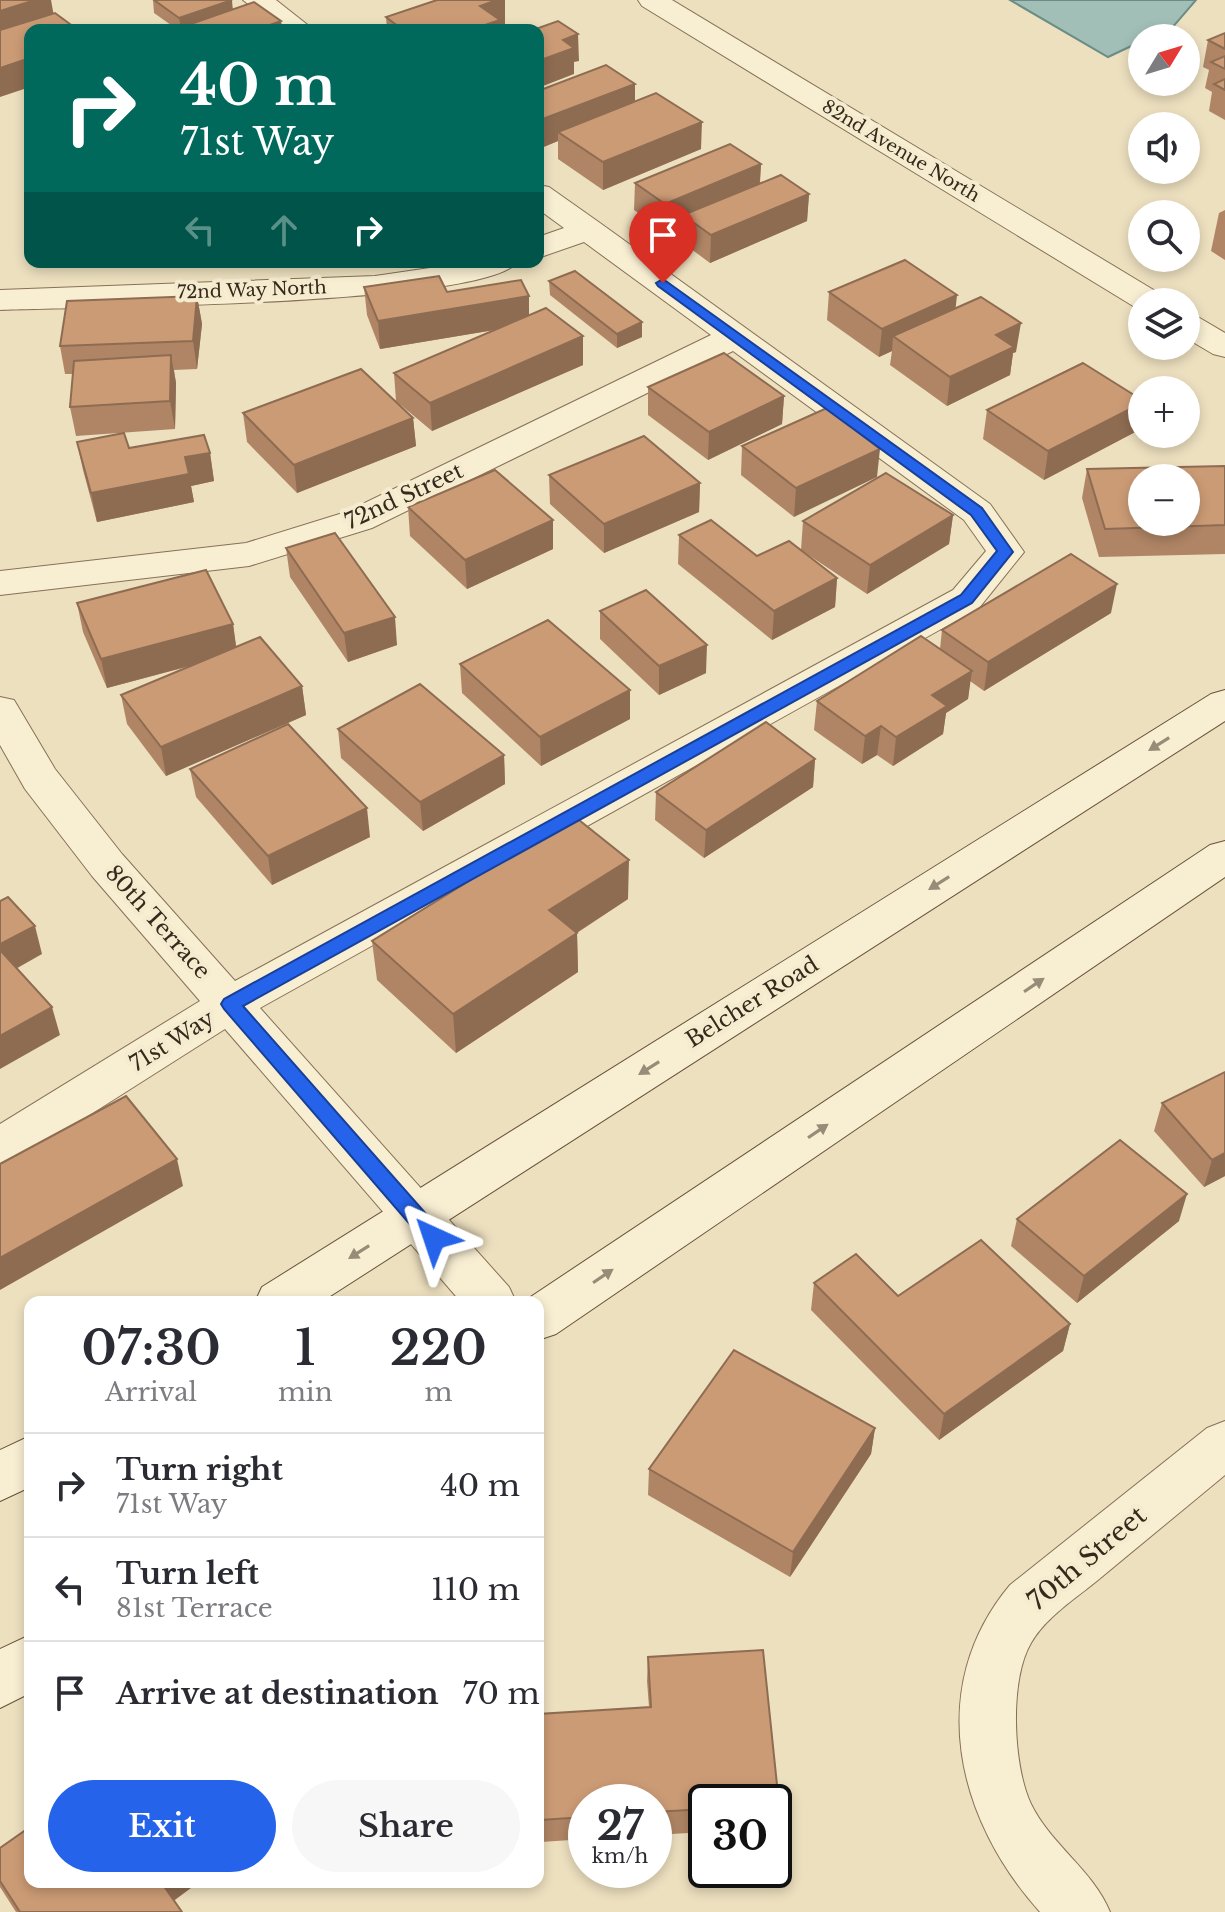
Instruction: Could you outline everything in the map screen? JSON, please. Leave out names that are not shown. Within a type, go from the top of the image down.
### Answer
[{"type":"street","points":[[257,0],[291,24]]},
{"type":"street","name":"82nd Avenue North","points":[[652,0],[1128,289]]},
{"type":"street","points":[[544,198],[737,336]]},
{"type":"street","points":[[544,246],[589,230]]},
{"type":"street","name":"72nd Way North","points":[[0,300],[375,286],[485,268]]},
{"type":"street","points":[[1200,332],[1225,347]]},
{"type":"street","name":"71st Way","points":[[0,1148],[230,1004],[966,599],[1005,552],[977,512],[737,336]]},
{"type":"street","name":"72nd Street","points":[[0,583],[249,554],[359,520],[737,336]]},
{"type":"street","name":"Belcher Road","points":[[290,1296],[1225,703]]},
{"type":"street","name":"80th Terrace","points":[[0,710],[40,779],[67,816],[486,1296]]},
{"type":"street","points":[[544,1315],[1225,856]]},
{"type":"street","name":"70th Street","points":[[1080,1912],[1023,1844],[1003,1809],[991,1760],[988,1715],[994,1669],[1008,1630],[1029,1603],[1225,1444]]},
{"type":"street","points":[[0,1478],[24,1463]]},
{"type":"street","points":[[0,1681],[24,1665]]},
{"type":"water","points":[[1010,0],[1196,0],[1175,24],[1128,24],[1128,48],[1108,57]]},
{"type":"building","points":[[0,0],[35,0],[0,11]]},
{"type":"building","points":[[154,0],[232,0],[179,18]]},
{"type":"building","points":[[437,0],[497,0],[480,6],[500,20],[488,24],[395,24],[386,17]]},
{"type":"building","points":[[254,2],[281,21],[273,24],[191,24]]},
{"type":"building","points":[[55,13],[70,24],[24,24],[24,60],[0,68],[0,30]]},
{"type":"building","points":[[558,21],[578,34],[563,40],[574,48],[544,59],[544,26]]},
{"type":"building","points":[[1225,33],[1225,49],[1208,40]]},
{"type":"building","points":[[1225,56],[1225,69],[1211,62]]},
{"type":"building","points":[[606,65],[635,84],[544,118],[544,89]]},
{"type":"building","points":[[1225,79],[1225,90],[1214,84]]},
{"type":"building","points":[[656,93],[702,122],[603,162],[558,132]]},
{"type":"building","points":[[730,144],[761,164],[665,204],[635,183]]},
{"type":"building","points":[[781,175],[809,194],[711,235],[683,215]]},
{"type":"building","points":[[905,260],[957,295],[882,329],[829,292]]},
{"type":"building","points":[[575,271],[642,322],[617,334],[549,281]]},
{"type":"building","points":[[439,276],[447,292],[521,280],[529,296],[378,321],[364,287]]},
{"type":"building","points":[[197,296],[193,341],[60,346],[67,301]]},
{"type":"building","points":[[981,297],[1021,323],[996,335],[1014,347],[950,377],[893,336]]},
{"type":"building","points":[[546,308],[583,336],[430,403],[394,373]]},
{"type":"building","points":[[724,353],[784,396],[709,432],[648,387]]},
{"type":"building","points":[[171,355],[170,401],[70,407],[74,361]]},
{"type":"building","points":[[1083,363],[1128,391],[1128,410],[1048,451],[987,410]]},
{"type":"building","points":[[361,369],[413,418],[294,465],[243,413]]},
{"type":"building","points":[[827,408],[880,449],[796,488],[742,446]]},
{"type":"building","points":[[124,433],[129,448],[204,435],[210,453],[185,457],[189,474],[91,493],[77,442]]},
{"type":"building","points":[[644,436],[700,483],[604,524],[549,475]]},
{"type":"building","points":[[1225,466],[1225,525],[1200,526],[1200,467]]},
{"type":"building","points":[[1128,468],[1128,528],[1105,529],[1087,469]]},
{"type":"building","points":[[495,470],[553,520],[465,560],[408,507]]},
{"type":"building","points":[[886,473],[953,515],[870,565],[803,521]]},
{"type":"building","points":[[711,520],[757,556],[789,541],[837,578],[774,611],[679,535]]},
{"type":"building","points":[[335,533],[395,617],[344,633],[286,548]]},
{"type":"building","points":[[1071,554],[1117,584],[988,662],[942,630]]},
{"type":"building","points":[[206,570],[233,624],[101,659],[77,603]]},
{"type":"building","points":[[646,590],[707,645],[659,666],[600,611]]},
{"type":"building","points":[[548,620],[630,690],[540,737],[460,664]]},
{"type":"building","points":[[921,636],[972,671],[932,695],[947,706],[896,737],[881,726],[865,736],[817,701]]},
{"type":"building","points":[[260,637],[302,686],[161,747],[121,695]]},
{"type":"building","points":[[420,684],[504,755],[420,802],[338,729]]},
{"type":"building","points":[[766,722],[815,759],[706,830],[656,792]]},
{"type":"building","points":[[288,724],[367,808],[268,856],[190,769]]},
{"type":"building","points":[[574,816],[629,860],[549,910],[577,933],[453,1014],[372,941]]},
{"type":"building","points":[[8,897],[35,926],[0,944],[0,901]]},
{"type":"building","points":[[0,950],[52,1007],[0,1036]]},
{"type":"building","points":[[1225,1072],[1225,1153],[1212,1160],[1162,1103]]},
{"type":"building","points":[[126,1096],[177,1159],[0,1258],[0,1164]]},
{"type":"building","points":[[1120,1140],[1187,1194],[1084,1276],[1017,1219]]},
{"type":"building","points":[[981,1240],[1070,1324],[944,1414],[814,1283],[856,1254],[898,1296]]},
{"type":"building","points":[[734,1350],[875,1428],[793,1552],[649,1469]]},
{"type":"building","points":[[763,1650],[777,1784],[688,1784],[688,1810],[672,1811],[672,1784],[568,1784],[568,1818],[544,1820],[544,1714],[651,1707],[648,1657]]},
{"type":"building","points":[[24,1831],[24,1888],[165,1888],[182,1912],[20,1912],[0,1881],[0,1848]]},
{"type":"route","points":[[434,1238],[230,1004],[966,599],[1005,552],[977,512],[663,283]]}]
